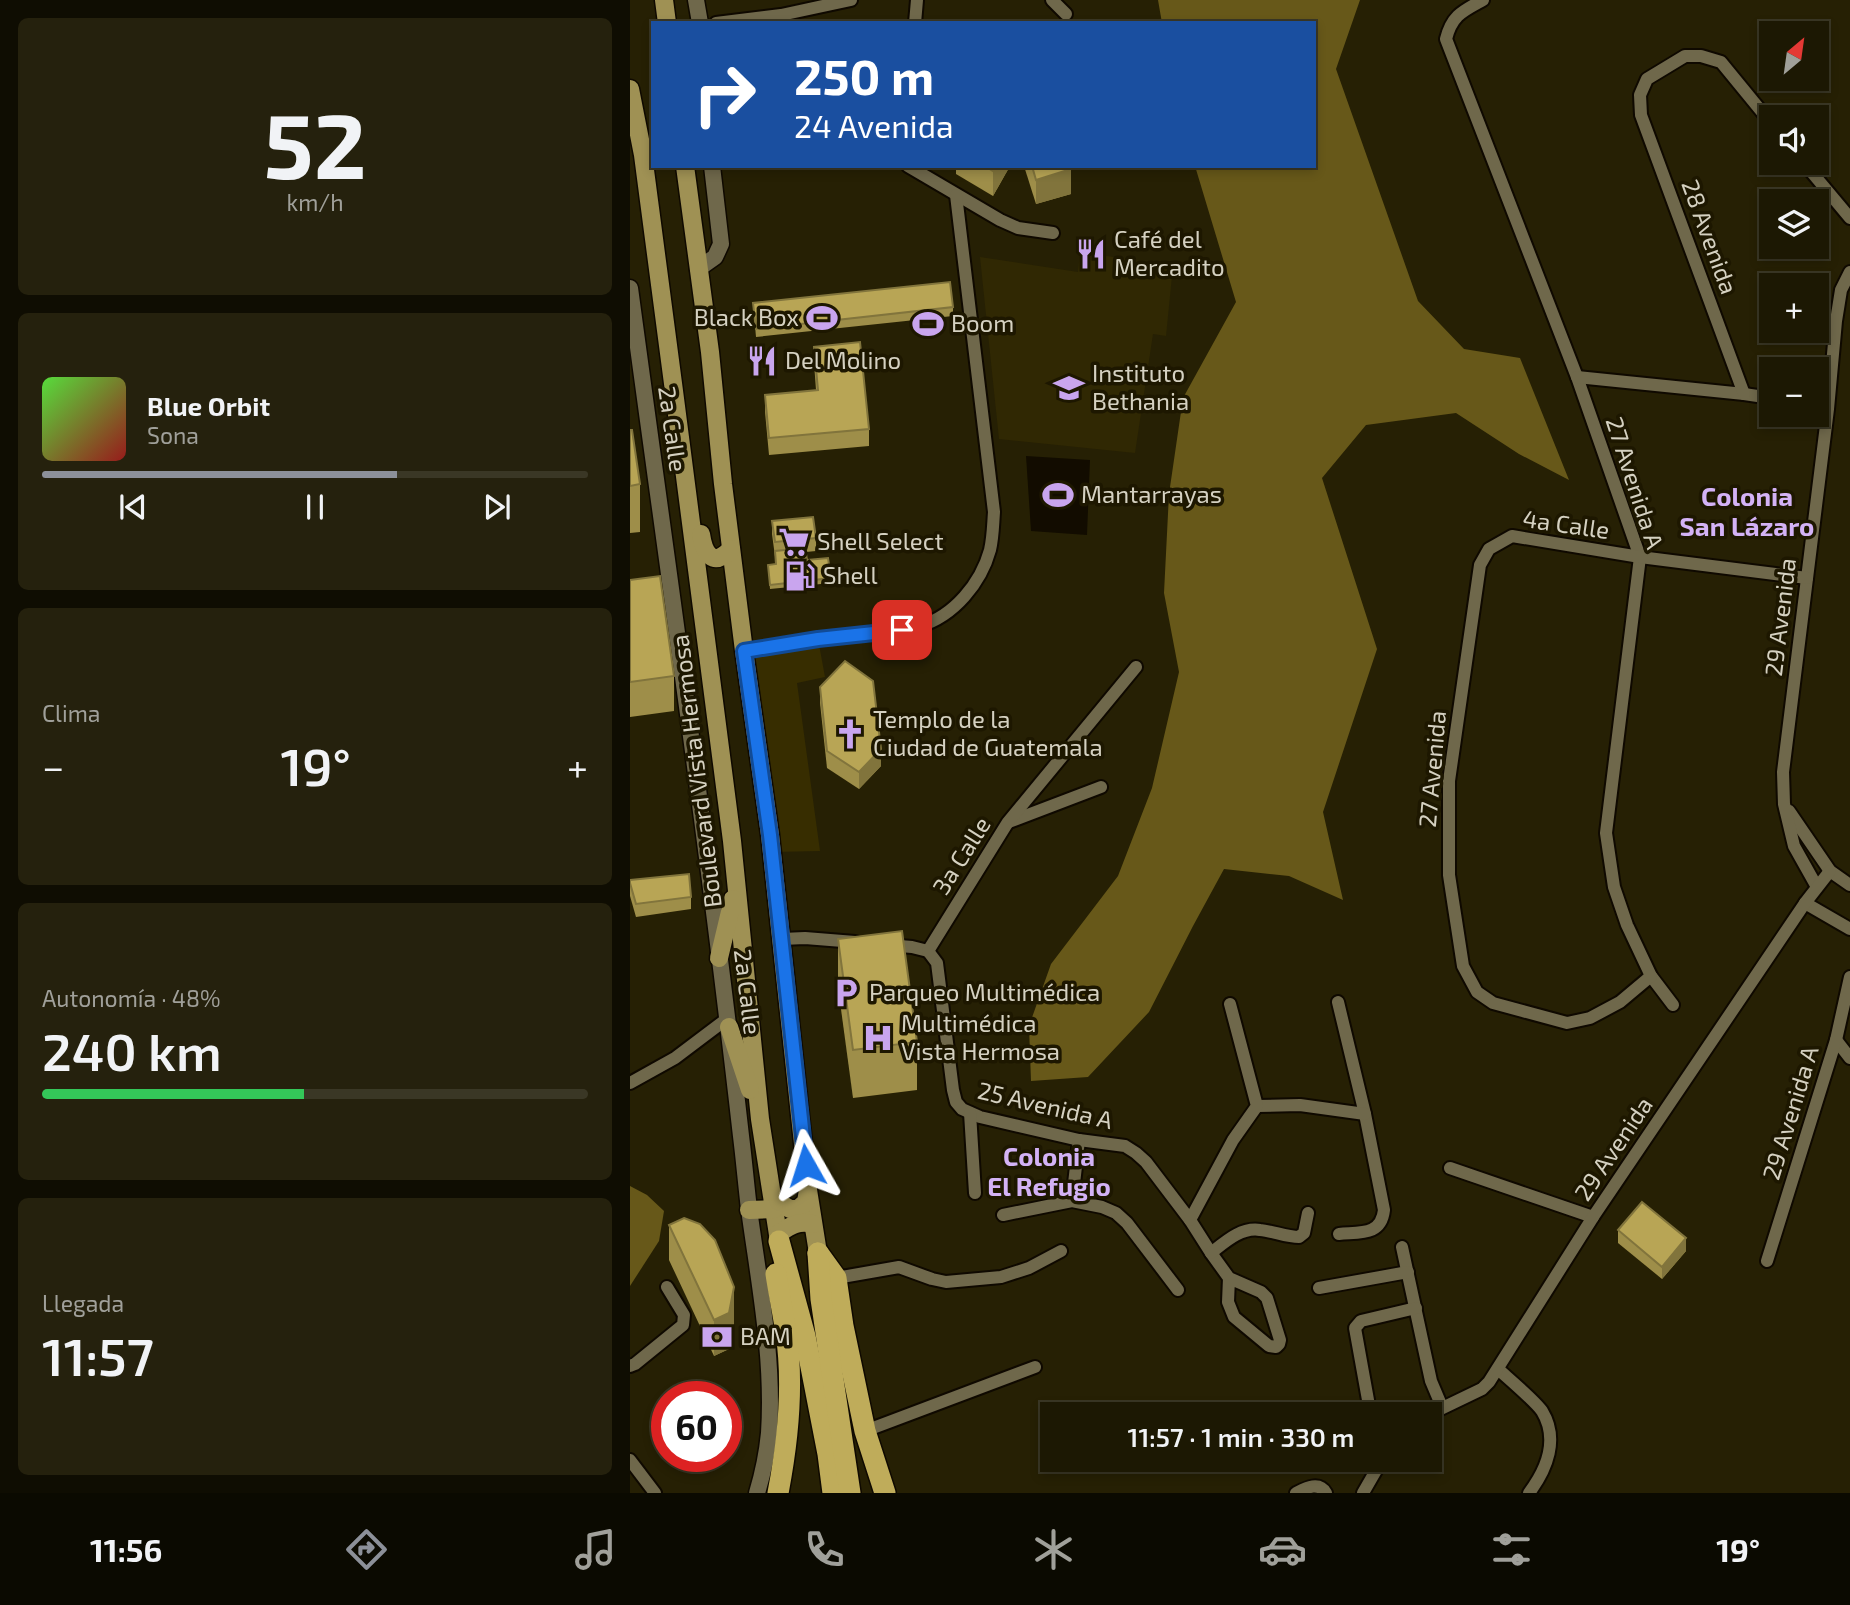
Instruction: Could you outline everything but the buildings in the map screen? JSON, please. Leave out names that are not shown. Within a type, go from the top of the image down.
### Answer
[{"type":"highway","points":[[778,1237],[805,1336],[828,1454],[846,1493]]},
{"type":"highway","points":[[778,1237],[776,1274],[786,1334],[790,1393],[785,1457],[778,1493]]},
{"type":"highway","points":[[818,1253],[821,1299],[846,1493]]},
{"type":"highway","points":[[818,1253],[836,1278],[865,1431],[885,1493]]},
{"type":"main road","points":[[664,0],[667,21]]},
{"type":"main road","name":"Boulevard Vista Hermosa","points":[[630,89],[643,155],[674,391],[736,885],[760,1119],[778,1237]]},
{"type":"main road","points":[[630,139],[643,155]]},
{"type":"main road","points":[[685,168],[710,352],[731,549],[770,835],[808,1190],[818,1253]]},
{"type":"main road","points":[[674,391],[684,414],[702,544],[705,552],[713,558],[722,557],[731,549]]},
{"type":"main road","points":[[719,958],[736,885]]},
{"type":"main road","points":[[728,1023],[760,1119]]},
{"type":"main road","points":[[749,1210],[773,1204],[798,1209],[806,1202],[808,1190]]},
{"type":"main road","points":[[778,1237],[796,1223],[813,1224]]},
{"type":"street","points":[[696,0],[700,21]]},
{"type":"street","points":[[732,21],[781,15],[851,0]]},
{"type":"street","points":[[916,21],[918,0]]},
{"type":"street","points":[[1052,0],[1066,14]]},
{"type":"street","name":"27 Avenida A","points":[[1483,0],[1458,14],[1449,25],[1446,39],[1577,377],[1640,557],[1606,833],[1614,887],[1626,925],[1651,976],[1674,1005]]},
{"type":"street","name":"28 Avenida","points":[[1744,394],[1641,115],[1640,95],[1647,79],[1685,56],[1701,56],[1721,62],[1759,108]]},
{"type":"street","points":[[698,269],[715,257],[720,244],[712,168]]},
{"type":"street","points":[[911,168],[1000,220],[1018,228],[1053,233]]},
{"type":"street","points":[[1814,175],[1850,218]]},
{"type":"street","points":[[744,651],[818,639],[902,630],[933,621],[948,612],[968,593],[986,559],[993,534],[994,512],[956,195]]},
{"type":"street","name":"29 Avenida","points":[[1829,364],[1841,290],[1850,272]]},
{"type":"street","name":"2a Calle","points":[[630,288],[728,1023],[749,1210],[760,1277],[770,1395],[769,1434],[757,1493]]},
{"type":"street","points":[[1577,377],[1759,396]]},
{"type":"street","name":"29 Avenida","points":[[1817,887],[1794,846],[1784,804],[1783,772],[1807,578],[1820,427]]},
{"type":"street","name":"4a Calle","points":[[1489,549],[1512,536],[1640,557],[1807,578]]},
{"type":"street","name":"27 Avenida","points":[[1489,549],[1480,565],[1448,781],[1449,875],[1463,966],[1477,992],[1493,1003],[1567,1023],[1590,1018],[1620,1002],[1651,976]]},
{"type":"street","name":"3a Calle","points":[[928,951],[1008,822],[1136,667]]},
{"type":"street","points":[[1008,822],[1101,787]]},
{"type":"street","points":[[1784,804],[1830,871],[1850,885]]},
{"type":"street","name":"29 Avenida","points":[[1442,1407],[1482,1389],[1489,1382],[1593,1217],[1805,903],[1830,871]]},
{"type":"street","points":[[1805,903],[1850,929]]},
{"type":"street","points":[[782,939],[869,943],[928,951]]},
{"type":"street","name":"25 Avenida A","points":[[928,951],[937,963],[956,1102],[980,1117],[1079,1140],[1125,1146],[1136,1153],[1146,1162],[1190,1220],[1229,1278]]},
{"type":"street","name":"29 Avenida A","points":[[1767,1261],[1836,1040],[1850,977]]},
{"type":"street","points":[[1338,1002],[1365,1114],[1384,1210],[1381,1222],[1372,1230],[1339,1234]]},
{"type":"street","points":[[1230,1004],[1257,1106]]},
{"type":"street","points":[[630,1083],[675,1058],[728,1023]]},
{"type":"street","points":[[1836,1040],[1850,1058]]},
{"type":"street","points":[[1257,1106],[1300,1105],[1365,1114]]},
{"type":"street","points":[[1190,1220],[1233,1140],[1257,1106]]},
{"type":"street","points":[[970,1113],[975,1193]]},
{"type":"street","points":[[1072,1201],[1079,1140]]},
{"type":"street","points":[[1450,1168],[1593,1217]]},
{"type":"street","points":[[1003,1215],[1072,1201],[1102,1207],[1116,1213],[1127,1223],[1178,1290]]},
{"type":"street","points":[[1211,1253],[1246,1230],[1258,1229],[1299,1237],[1304,1233],[1308,1213]]},
{"type":"street","points":[[1402,1247],[1431,1381],[1440,1402]]},
{"type":"street","points":[[836,1278],[899,1267],[946,1282],[1001,1277],[1029,1268],[1061,1251]]},
{"type":"street","points":[[1318,1287],[1408,1272]]},
{"type":"street","points":[[1229,1278],[1261,1292],[1267,1298],[1280,1340],[1276,1347],[1269,1346],[1234,1317],[1228,1302],[1229,1278]]},
{"type":"street","points":[[630,1366],[683,1325],[684,1315],[667,1287]]},
{"type":"street","points":[[1368,1402],[1355,1328],[1362,1321],[1416,1308]]},
{"type":"street","points":[[865,1431],[1035,1367]]},
{"type":"street","points":[[1498,1369],[1541,1410],[1549,1431],[1551,1447],[1547,1463],[1529,1493]]},
{"type":"street","points":[[630,1460],[655,1493]]},
{"type":"street","points":[[1363,1493],[1375,1472]]},
{"type":"street","points":[[1296,1493],[1318,1486],[1326,1493]]},
{"type":"shaded area","points":[[1158,0],[1360,0],[1336,69],[1418,301],[1464,349],[1520,358],[1569,480],[1519,454],[1456,413],[1366,425],[1322,478],[1377,649],[1323,812],[1343,900],[1289,876],[1224,869],[1149,1012],[1088,1077],[1031,1081],[1029,1026],[1051,964],[1118,876],[1152,788],[1179,672],[1164,593],[1169,494],[1183,398],[1236,302],[1196,168],[1316,168],[1316,21],[1162,21]]},
{"type":"shaded area","name":"Instituto Bethania","points":[[1080,252],[1173,266],[1166,336],[1153,334],[1135,453],[999,439],[980,257],[1078,272]]},
{"type":"shaded area","name":"Mantarrayas","points":[[1026,456],[1090,460],[1087,535],[1031,531]]},
{"type":"shaded area","points":[[818,639],[825,677],[797,683],[820,851],[772,852],[744,651]]},
{"type":"shaded area","points":[[630,1186],[647,1195],[664,1211],[659,1241],[630,1286]]},
{"type":"place","name":"Café del Mercadito","points":[[1091,254]]},
{"type":"place","name":"Black Box","points":[[822,318]]},
{"type":"place","name":"Boom","points":[[928,324]]},
{"type":"place","name":"Del Molino","points":[[762,361]]},
{"type":"place","name":"Instituto Bethania","points":[[1069,388]]},
{"type":"place","name":"Mantarrayas","points":[[1058,495]]},
{"type":"place","name":"Shell Select","points":[[794,542]]},
{"type":"place","name":"Shell","points":[[800,576]]},
{"type":"place","name":"Templo de la Ciudad de Guatemala","points":[[850,734]]},
{"type":"place","name":"Parqueo Multimédica","points":[[846,993]]},
{"type":"place","name":"Multimédica Vista Hermosa","points":[[878,1038]]},
{"type":"place","name":"BAM","points":[[717,1337]]},
{"type":"district","name":"Colonia San Lázaro","points":[[1747,512]]},
{"type":"district","name":"Colonia El Refugio","points":[[1049,1172]]},
{"type":"route","points":[[806,1165],[770,835],[744,651],[818,639],[902,630]]}]
